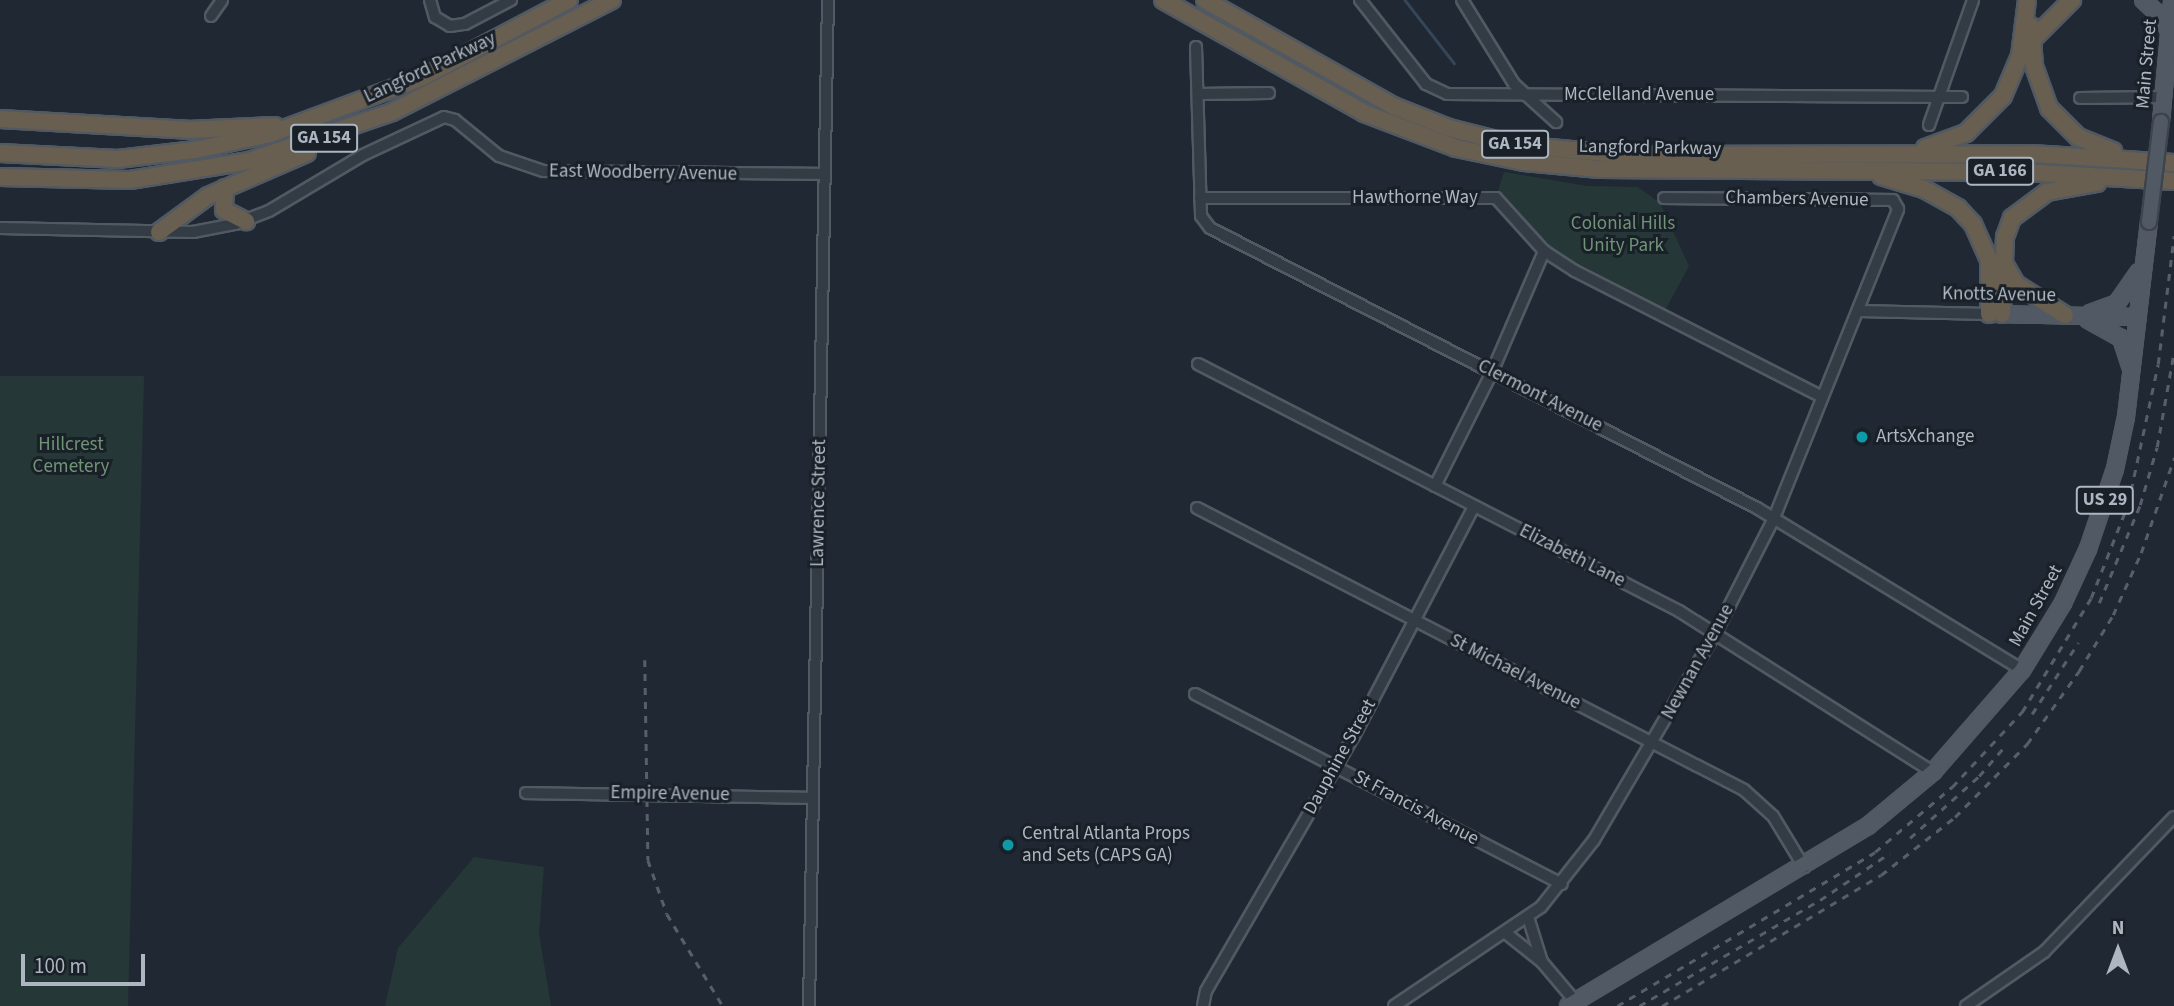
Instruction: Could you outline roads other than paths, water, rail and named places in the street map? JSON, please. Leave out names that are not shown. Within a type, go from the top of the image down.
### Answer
[{"type":"highway","name":"Langford Parkway","points":[[4,154],[75,160],[156,156],[226,145],[305,124],[423,77],[569,0]]},
{"type":"highway","name":"Langford Parkway","points":[[5,178],[86,182],[183,175],[249,161],[392,112],[612,0]]},
{"type":"highway","name":"Langford Parkway","points":[[1163,0],[1364,113],[1456,148],[1524,162],[1600,169],[2135,157],[2174,163]]},
{"type":"highway","name":"Langford Parkway","points":[[1205,0],[1393,106],[1480,137],[1591,154],[1857,163],[2174,181]]},
{"type":"highway","points":[[1857,163],[1942,144],[1987,116],[2009,87],[2017,66],[2029,0]]},
{"type":"highway","points":[[2029,0],[2039,88],[2063,125],[2103,148],[2135,157]]},
{"type":"highway","points":[[2032,40],[2072,0]]},
{"type":"highway","points":[[159,232],[225,188],[341,141],[392,112]]},
{"type":"highway","points":[[0,119],[188,130],[305,124]]},
{"type":"highway","name":"GA 154","points":[[1857,163],[1924,189],[1958,208],[1973,224],[1989,260],[1995,314]]},
{"type":"highway","points":[[1995,314],[2004,262],[2005,237],[2012,218],[2036,197],[2080,185],[2144,178]]},
{"type":"highway","points":[[225,188],[224,210],[246,221]]},
{"type":"highway","points":[[2004,262],[2016,284],[2073,316]]},
{"type":"main road","points":[[2143,0],[2162,18],[2170,34]]},
{"type":"main road","name":"Main Street","points":[[1572,1004],[1804,867],[1868,826],[1933,772],[1978,725],[2022,670],[2063,603],[2092,539],[2115,469],[2132,374],[2164,97],[2172,0]]},
{"type":"main road","points":[[2073,316],[2117,303],[2143,264]]},
{"type":"main road","name":"Knotts Avenue","points":[[1995,314],[2138,317]]},
{"type":"main road","points":[[2073,316],[2106,327],[2121,338],[2132,374]]},
{"type":"street","points":[[211,16],[222,0]]},
{"type":"street","points":[[429,0],[435,17],[450,26],[490,11],[510,0]]},
{"type":"street","name":"Lawrence Street","points":[[809,1006],[828,0]]},
{"type":"street","name":"McClelland Avenue","points":[[1360,0],[1433,90],[1447,94],[1962,97]]},
{"type":"street","points":[[1462,0],[1524,94],[1556,122]]},
{"type":"street","points":[[1929,125],[1973,0]]},
{"type":"street","name":"Clermont Avenue","points":[[1196,47],[1201,216],[1210,228],[1774,518],[2022,670]]},
{"type":"street","points":[[1198,94],[1269,93]]},
{"type":"street","points":[[2080,98],[2164,97]]},
{"type":"street","name":"East Woodberry Avenue","points":[[0,228],[159,232],[204,230],[246,221],[363,155],[444,117],[455,120],[499,156],[543,171],[825,174]]},
{"type":"street","name":"Hawthorne Way","points":[[1200,198],[1496,198],[1544,251],[1575,271],[1822,397]]},
{"type":"street","name":"Chambers Avenue","points":[[1664,198],[1893,200],[1898,209],[1889,235]]},
{"type":"street","name":"Newnan Avenue","points":[[1394,1006],[1507,934],[1562,884],[1653,743],[1716,632],[1774,518],[1889,235]]},
{"type":"street","points":[[1435,486],[1492,372],[1544,251]]},
{"type":"street","name":"Knotts Avenue","points":[[1858,311],[1995,314]]},
{"type":"street","name":"Elizabeth Lane","points":[[1198,364],[1716,632],[1933,772]]},
{"type":"street","name":"Dauphine Street","points":[[1203,1006],[1206,992],[1337,766],[1474,506]]},
{"type":"street","name":"St Michael Avenue","points":[[1197,508],[1757,799],[1804,867]]},
{"type":"street","name":"St Francis Avenue","points":[[1195,694],[1562,884]]},
{"type":"street","name":"Empire Avenue","points":[[526,793],[813,798]]},
{"type":"street","points":[[1966,1006],[2044,952],[2174,817]]},
{"type":"street","points":[[1528,917],[1542,962]]},
{"type":"street","points":[[1507,934],[1542,962],[1572,1004]]},
{"type":"waterway","points":[[1405,0],[1454,63]]},
{"type":"railway","points":[[1617,1006],[1875,852],[1952,787],[2022,712],[2091,598],[2128,504],[2158,364],[2174,236]]},
{"type":"railway","points":[[2099,603],[2140,505],[2157,447],[2174,352]]},
{"type":"railway","points":[[1662,1006],[1881,875],[1955,817],[2027,744],[2079,671],[2113,615],[2141,553],[2174,458]]},
{"type":"railway","points":[[2032,714],[2078,643]]},
{"type":"railway","points":[[645,660],[648,860],[667,914],[723,1006]]},
{"type":"railway","points":[[1910,838],[1979,776],[2005,746]]},
{"type":"railway","points":[[1639,1006],[1820,900],[1890,853]]},
{"type":"place","name":"ArtsXchange","points":[[1862,437]]},
{"type":"place","name":"Central Atlanta Props and Sets (CAPS GA)","points":[[1008,845]]},
{"type":"park label","name":"Colonial Hills Unity Park","points":[[1623,235]]},
{"type":"park label","name":"Hillcrest Cemetery","points":[[71,456]]}]
